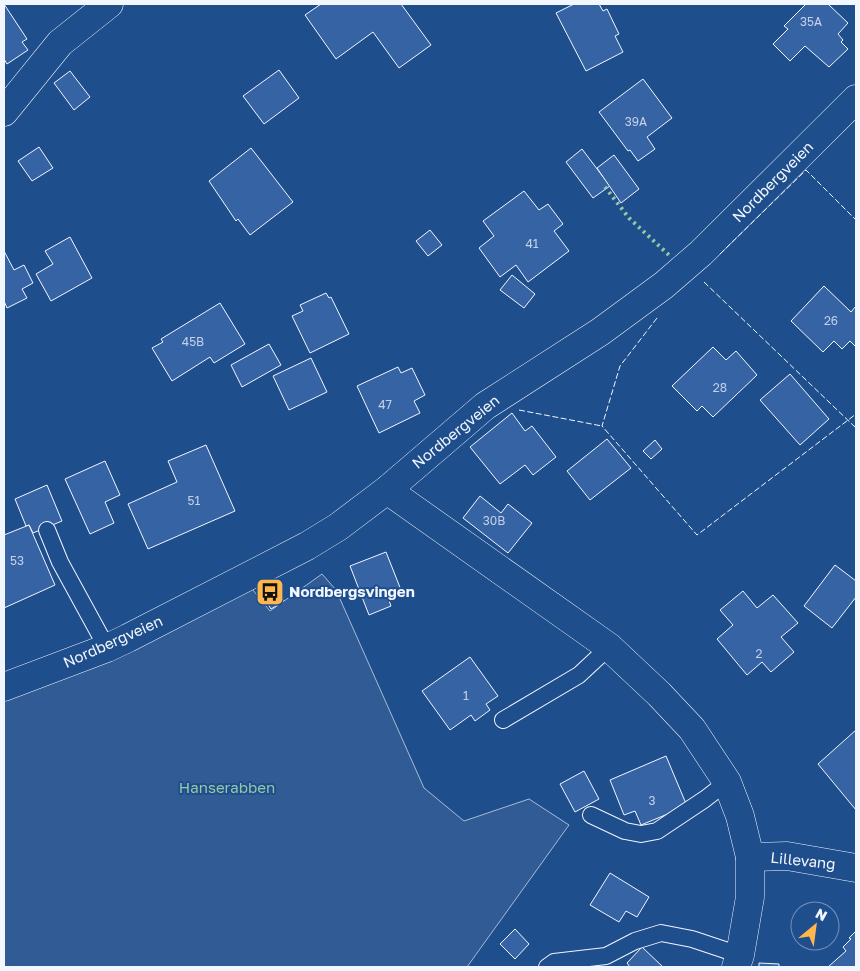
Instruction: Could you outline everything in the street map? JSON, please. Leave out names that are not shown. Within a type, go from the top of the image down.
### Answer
[{"type":"street","points":[[4,112],[60,43],[109,4]]},
{"type":"street","name":"Nordbergveien","points":[[4,687],[107,648],[307,546],[338,527],[387,490],[485,406],[600,332],[664,285],[701,253],[856,99]]},
{"type":"street","points":[[387,490],[609,647],[659,694],[692,729],[727,782],[740,816],[750,857],[750,898],[738,961]]},
{"type":"street","name":"Lillevang","points":[[750,857],[786,856],[856,868]]},
{"type":"lane","points":[[47,530],[60,562],[107,648]]},
{"type":"lane","points":[[503,720],[579,676],[609,647]]},
{"type":"lane","points":[[591,815],[625,832],[641,834],[657,831],[727,782]]},
{"type":"lane","points":[[546,967],[554,962],[606,956],[635,941],[661,933],[692,939],[738,961]]},
{"type":"shaded area","name":"Hanserabben","points":[[322,574],[336,590],[424,788],[464,821],[529,799],[569,825],[467,967],[4,967],[4,686],[244,579],[270,611]]},
{"type":"building","points":[[4,4],[27,39],[22,42],[28,50],[7,64],[4,59]]},
{"type":"building","points":[[321,4],[401,4],[431,45],[399,68],[373,32],[336,59],[305,15]]},
{"type":"building","points":[[574,4],[599,4],[603,11],[607,9],[619,34],[615,36],[623,52],[586,71],[556,13]]},
{"type":"building","points":[[806,4],[828,4],[848,23],[838,34],[843,40],[841,42],[848,49],[829,67],[805,46],[790,61],[773,44],[788,29],[784,26]]},
{"type":"building","points":[[279,70],[299,98],[264,124],[243,96]]},
{"type":"building","points":[[70,71],[90,97],[74,110],[54,83]]},
{"type":"building","points":[[643,79],[672,118],[647,137],[655,149],[638,161],[630,150],[628,151],[599,112]]},
{"type":"building","points":[[39,147],[53,168],[32,181],[18,161]]},
{"type":"building","points":[[251,148],[293,202],[250,235],[238,219],[236,221],[209,181]]},
{"type":"building","points":[[582,149],[610,186],[593,198],[566,162]]},
{"type":"building","points":[[614,155],[639,189],[621,203],[597,168]]},
{"type":"building","points":[[524,191],[539,210],[548,204],[563,224],[554,231],[569,251],[528,282],[516,265],[500,277],[479,248],[494,236],[483,221]]},
{"type":"building","points":[[430,230],[442,245],[428,256],[416,241]]},
{"type":"building","points":[[70,237],[92,278],[51,301],[36,274],[53,264],[45,251]]},
{"type":"building","points":[[4,251],[14,270],[24,265],[33,283],[22,289],[27,298],[7,308],[4,301]]},
{"type":"building","points":[[512,275],[535,294],[524,308],[500,290]]},
{"type":"building","points":[[824,286],[851,312],[856,306],[856,347],[850,341],[842,349],[834,341],[823,352],[791,321]]},
{"type":"building","points":[[326,293],[329,298],[331,297],[349,334],[310,353],[292,316],[303,311],[300,305]]},
{"type":"building","points":[[220,303],[245,344],[214,363],[210,357],[172,381],[152,348],[163,342],[161,339]]},
{"type":"building","points":[[269,344],[281,365],[242,387],[231,365]]},
{"type":"building","points":[[713,347],[726,360],[736,351],[757,375],[713,417],[702,406],[697,411],[672,386]]},
{"type":"building","points":[[311,358],[327,392],[289,410],[273,376]]},
{"type":"building","points":[[398,367],[401,373],[412,368],[425,395],[414,401],[420,413],[379,433],[357,386]]},
{"type":"building","points":[[790,374],[829,419],[800,445],[760,400]]},
{"type":"building","points":[[512,413],[525,431],[532,426],[556,457],[533,475],[525,465],[500,484],[470,447]]},
{"type":"building","points":[[607,439],[631,468],[590,500],[567,471]]},
{"type":"building","points":[[655,440],[662,449],[651,459],[643,451]]},
{"type":"building","points":[[206,445],[235,511],[148,549],[128,504],[177,482],[168,461]]},
{"type":"building","points":[[105,461],[120,495],[105,502],[114,523],[90,534],[65,479]]},
{"type":"building","points":[[47,485],[62,521],[33,533],[29,525],[26,526],[15,499]]},
{"type":"building","points":[[480,496],[501,513],[508,504],[532,523],[508,553],[463,518]]},
{"type":"building","points":[[29,525],[55,585],[4,608],[4,535]]},
{"type":"building","points":[[386,552],[401,590],[387,595],[391,606],[369,615],[350,566]]},
{"type":"building","points":[[835,565],[856,581],[856,597],[832,628],[804,606]]},
{"type":"building","points":[[277,589],[284,601],[271,609],[264,598]]},
{"type":"building","points":[[743,591],[757,608],[773,595],[798,623],[781,637],[794,652],[771,672],[762,662],[747,675],[717,639],[733,625],[720,610]]},
{"type":"building","points":[[470,657],[498,696],[486,704],[490,710],[475,721],[471,715],[450,730],[422,691]]},
{"type":"building","points":[[856,730],[856,810],[818,764]]},
{"type":"building","points":[[666,756],[687,806],[641,825],[635,811],[624,815],[610,780]]},
{"type":"building","points":[[584,771],[599,799],[575,812],[560,784]]},
{"type":"building","points":[[610,873],[649,897],[637,917],[626,911],[619,922],[590,905]]},
{"type":"building","points":[[515,929],[529,944],[515,959],[500,944]]},
{"type":"building","points":[[856,931],[856,967],[828,967],[846,951],[843,947]]},
{"type":"building","points":[[642,947],[663,967],[630,967],[627,963]]},
{"type":"building","points":[[759,963],[779,964],[779,967],[759,967]]},
{"type":"hedge","points":[[605,187],[629,218],[670,256]]},
{"type":"fence","points":[[720,254],[806,170],[856,220]]},
{"type":"fence","points":[[704,282],[856,428]]},
{"type":"fence","points":[[657,318],[620,366],[602,426],[697,535],[856,414]]},
{"type":"fence","points":[[519,410],[602,426]]},
{"type":"place","name":"Nordbergsvingen","points":[[270,592]]}]
